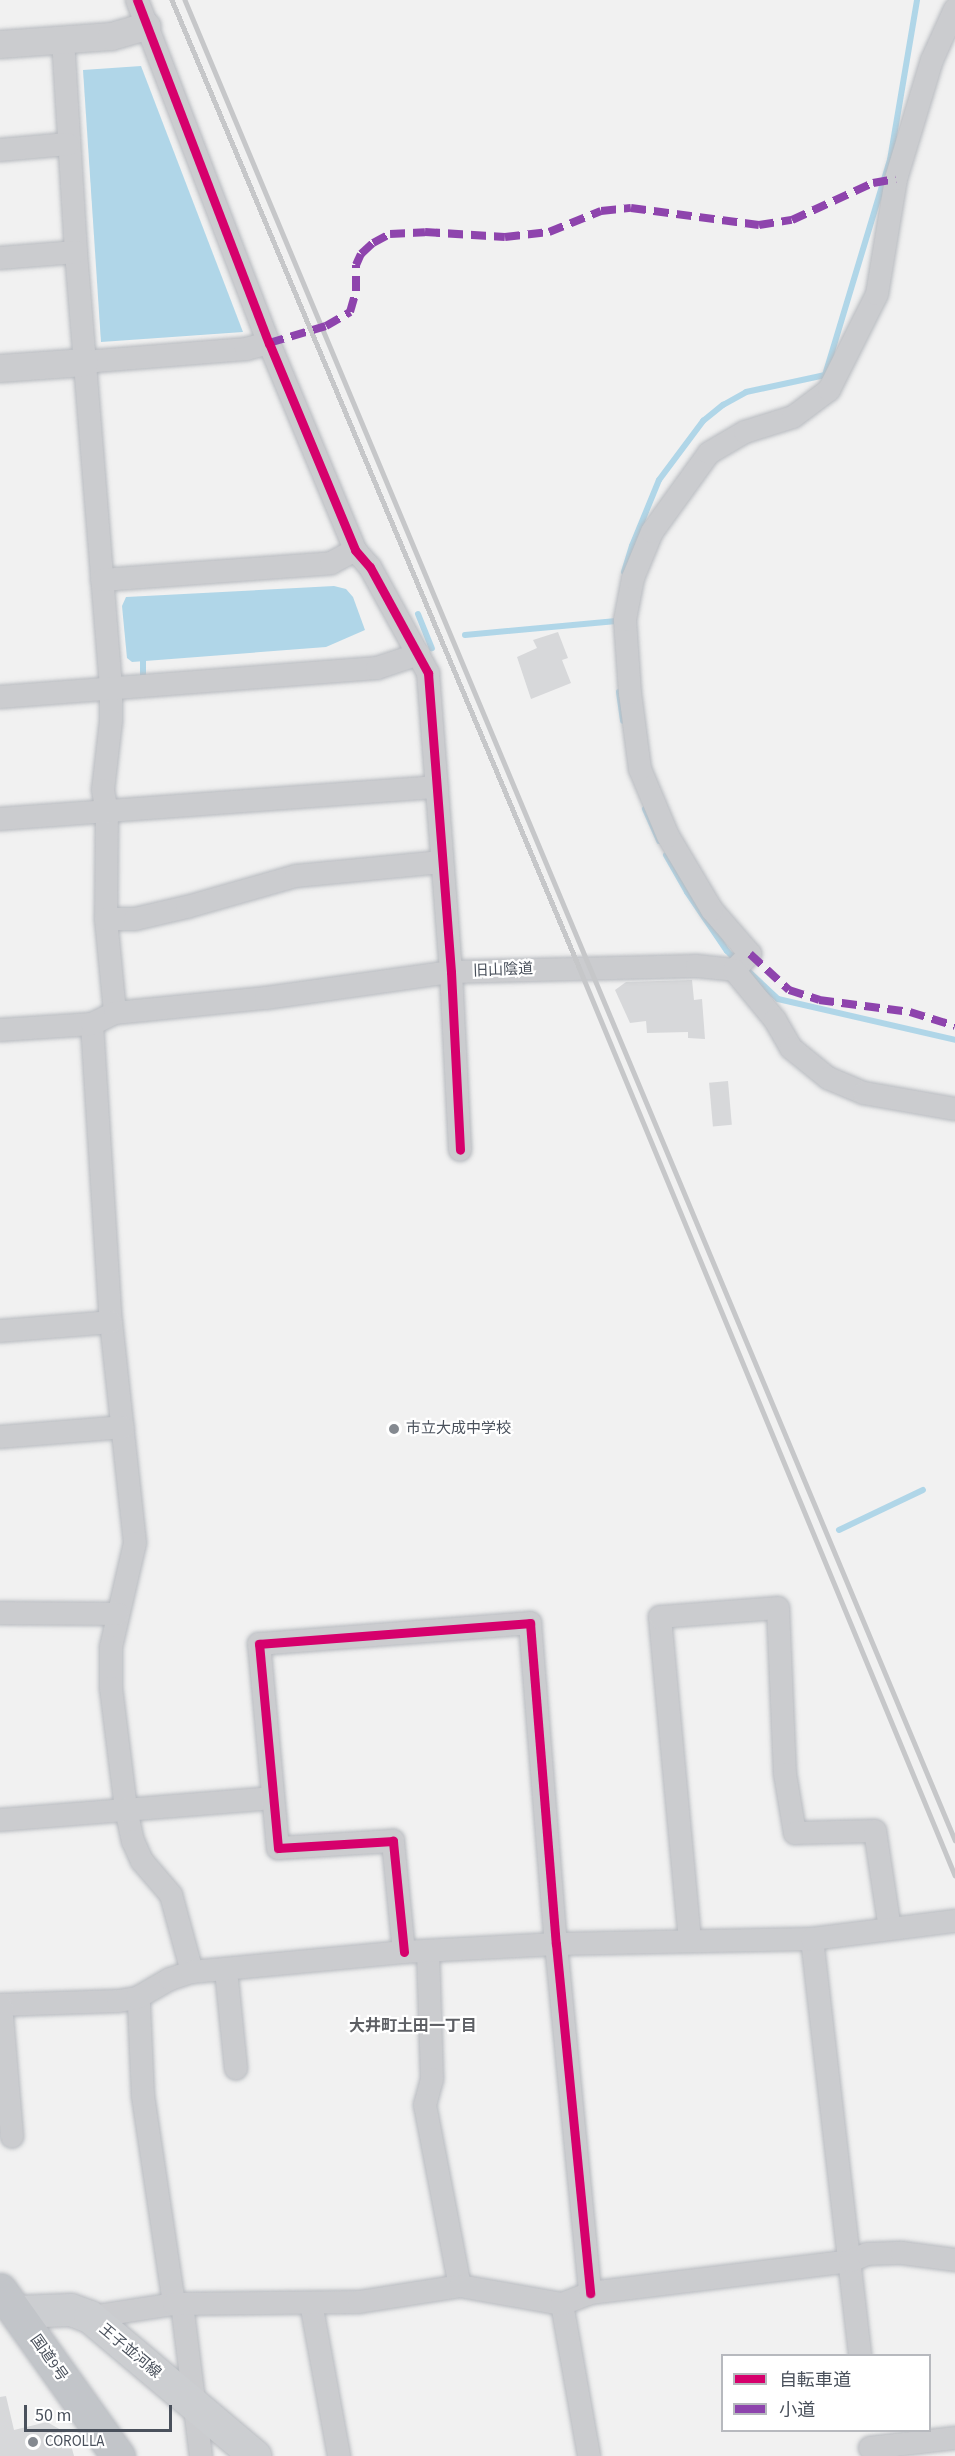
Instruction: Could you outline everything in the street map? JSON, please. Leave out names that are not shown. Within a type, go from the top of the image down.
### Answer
[{"type":"highway","name":"国道9号","points":[[5,2305],[118,2456]]},
{"type":"main road","name":"王子並河線","points":[[5,2305],[71,2310],[90,2317],[255,2456]]},
{"type":"street","points":[[137,0],[269,342],[355,550],[370,567],[428,673],[451,972],[460,1150]]},
{"type":"street","points":[[955,9],[932,60],[896,179],[878,294],[829,390],[793,417],[745,432],[709,453],[652,532],[633,578],[625,620],[630,693],[640,769],[673,845],[712,910],[750,954],[734,970],[775,1020],[792,1048],[828,1078],[864,1093],[955,1110]]},
{"type":"street","points":[[0,44],[111,36],[147,26]]},
{"type":"street","points":[[63,39],[68,144],[84,362],[111,689],[111,722],[103,790],[107,812],[106,919],[115,1013]]},
{"type":"street","points":[[0,150],[68,144]]},
{"type":"street","points":[[0,258],[76,252]]},
{"type":"street","points":[[0,368],[246,349],[269,342]]},
{"type":"street","points":[[102,580],[331,563],[355,550]]},
{"type":"street","points":[[0,697],[377,668],[419,654]]},
{"type":"street","points":[[0,819],[437,787]]},
{"type":"street","points":[[106,919],[135,919],[188,907],[296,876],[441,862]]},
{"type":"street","name":"旧山陰道","points":[[0,1030],[92,1024],[115,1013],[266,998],[451,972],[698,966],[734,970]]},
{"type":"street","points":[[92,1024],[111,1322],[135,1543],[111,1647],[111,1688],[126,1809],[133,1841],[142,1861],[171,1895],[177,1910],[192,1972]]},
{"type":"street","points":[[0,1331],[111,1322]]},
{"type":"street","points":[[0,1437],[123,1427]]},
{"type":"street","points":[[690,1941],[660,1617],[778,1608],[785,1774],[795,1833],[875,1831],[890,1929]]},
{"type":"street","points":[[0,1613],[117,1614]]},
{"type":"street","points":[[404,1952],[393,1841],[278,1848],[259,1644],[530,1623],[556,1944],[590,2293]]},
{"type":"street","points":[[0,1820],[272,1798]]},
{"type":"street","points":[[12,2137],[1,2005],[137,1998],[170,1979],[192,1972],[404,1952],[556,1944],[812,1940],[955,1921]]},
{"type":"street","points":[[812,1940],[860,2354]]},
{"type":"street","points":[[428,1951],[432,2079],[425,2105],[460,2286]]},
{"type":"street","points":[[226,1970],[236,2068]]},
{"type":"street","points":[[137,1998],[144,2096],[201,2456]]},
{"type":"street","points":[[90,2317],[178,2304],[358,2302],[460,2286],[562,2304],[590,2293],[850,2261],[867,2254],[902,2253],[955,2260]]},
{"type":"street","points":[[311,2302],[339,2456]]},
{"type":"street","points":[[562,2304],[589,2456]]},
{"type":"street","points":[[869,2445],[955,2438]]},
{"type":"water","points":[[141,66],[243,332],[101,342],[83,70]]},
{"type":"water","points":[[334,586],[346,589],[353,597],[365,630],[326,647],[132,662],[127,658],[122,606],[126,597]]},
{"type":"building","points":[[558,632],[568,658],[562,660],[571,683],[531,699],[517,657],[537,648],[533,640]]},
{"type":"building","points":[[692,980],[694,1000],[702,999],[705,1039],[688,1038],[688,1032],[647,1033],[646,1021],[630,1023],[615,990],[626,982]]},
{"type":"building","points":[[728,1081],[732,1125],[713,1126],[709,1083]]},
{"type":"building","points":[[6,2396],[14,2430],[47,2422],[68,2434],[74,2456],[0,2456],[0,2397]]},
{"type":"waterway","points":[[624,572],[659,480],[703,421],[723,405],[746,392],[825,375],[890,160],[917,0]]},
{"type":"waterway","points":[[418,614],[432,648]]},
{"type":"waterway","points":[[465,635],[616,621]]},
{"type":"waterway","points":[[143,656],[143,679]]},
{"type":"waterway","points":[[619,692],[623,721]]},
{"type":"waterway","points":[[645,809],[659,841]]},
{"type":"waterway","points":[[666,855],[687,892],[727,951],[737,961]]},
{"type":"waterway","points":[[747,970],[778,999],[955,1040]]},
{"type":"waterway","points":[[839,1530],[923,1490]]},
{"type":"railway","points":[[172,0],[579,967],[955,1875]]},
{"type":"railway","points":[[185,0],[955,1840]]},
{"type":"marked path","points":[[269,343],[326,326],[350,312],[356,291],[356,265],[361,254],[373,243],[390,234],[425,232],[505,237],[549,232],[601,211],[631,208],[759,225],[792,220],[873,183],[896,179]]},
{"type":"marked path","points":[[750,954],[789,990],[819,1000],[910,1012],[955,1026]]},
{"type":"cycle path","points":[[137,0],[269,343],[355,550],[370,567],[428,673],[451,972],[460,1150]]},
{"type":"cycle path","points":[[404,1952],[393,1841],[278,1848],[259,1644],[530,1623],[556,1944],[590,2293]]},
{"type":"place","name":"市立大成中学校","points":[[394,1429]]},
{"type":"place","name":"COROLLA","points":[[33,2442]]},
{"type":"district","name":"大井町土田一丁目","points":[[413,2026]]}]
